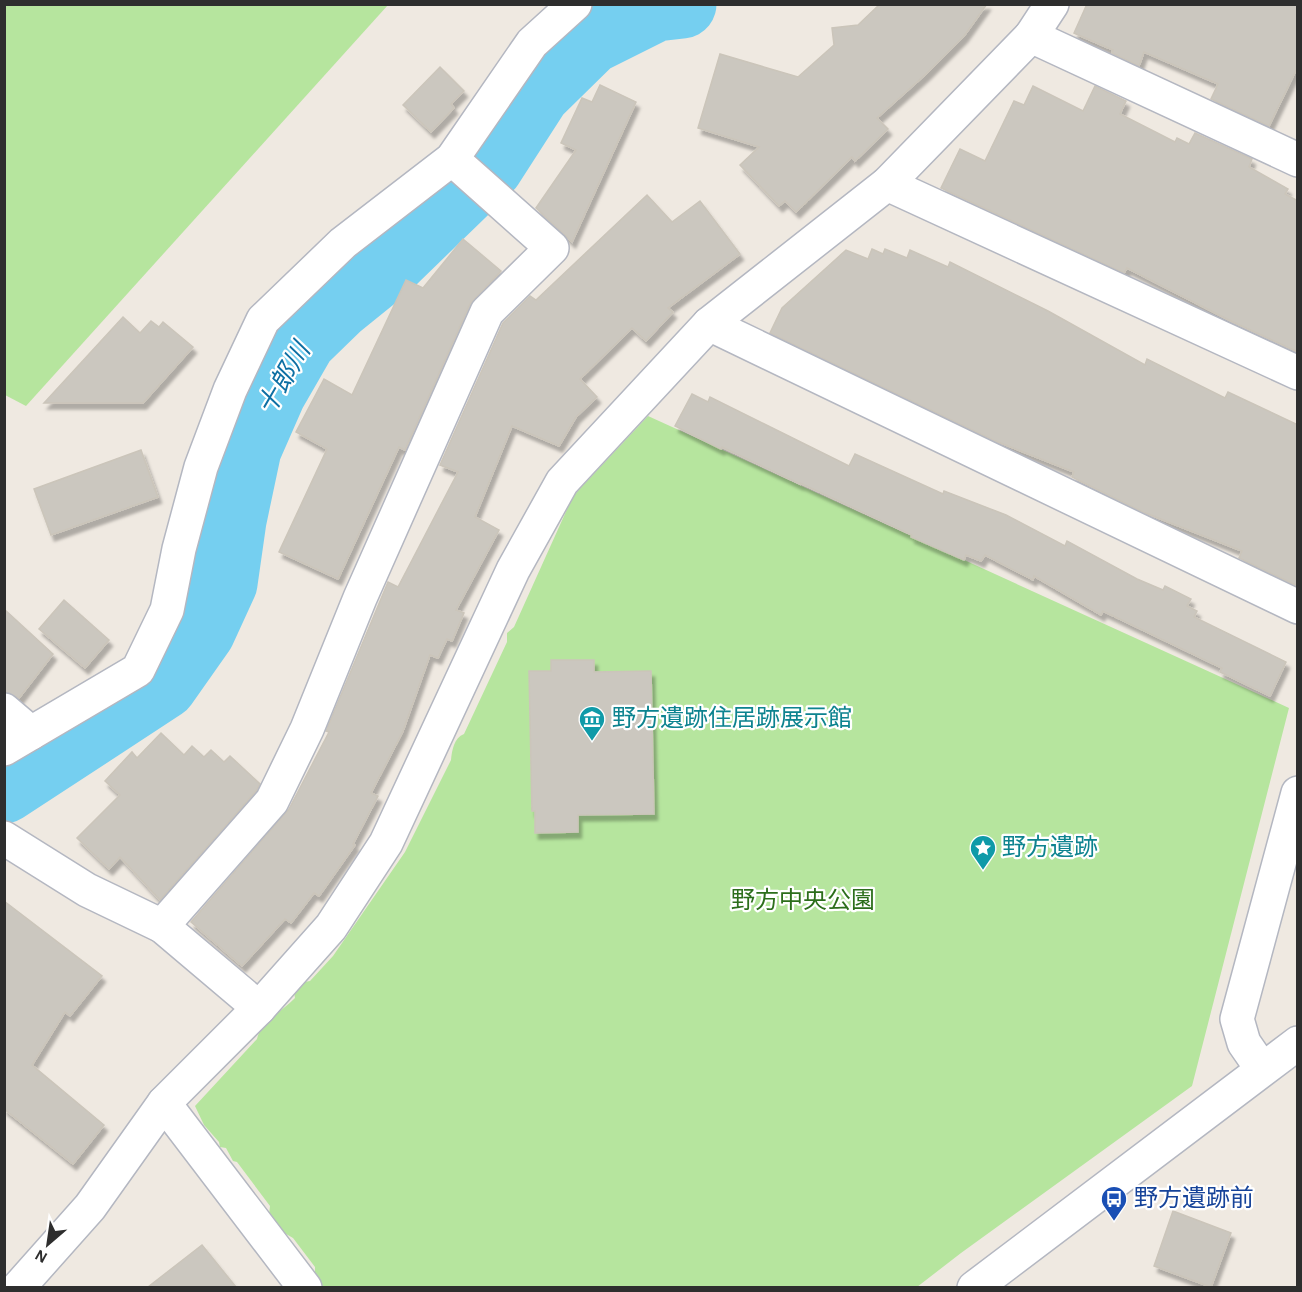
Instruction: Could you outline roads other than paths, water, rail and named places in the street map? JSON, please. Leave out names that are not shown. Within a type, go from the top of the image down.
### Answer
[{"type":"street","points":[[4,710],[18,741],[138,670],[167,610],[179,549],[201,467],[230,390],[263,320],[343,243],[452,159],[532,44],[575,4]]},
{"type":"street","points":[[18,1287],[90,1207],[165,1103],[259,1008],[331,927],[386,843],[513,570],[562,482],[709,324],[887,184],[1031,36],[1052,4]]},
{"type":"street","points":[[1031,36],[1298,160]]},
{"type":"street","points":[[162,926],[272,801],[307,729],[360,598],[487,312],[552,248],[452,159]]},
{"type":"street","points":[[887,184],[1298,373]]},
{"type":"street","points":[[709,324],[1298,607]]},
{"type":"street","points":[[1262,1069],[1244,1043],[1237,1019],[1298,793]]},
{"type":"street","points":[[5,838],[87,890],[162,926],[259,1008]]},
{"type":"street","points":[[978,1286],[1298,1043]]},
{"type":"street","points":[[165,1103],[305,1287]]},
{"type":"waterway","name":"十郎川","points":[[4,789],[163,685],[201,631],[223,583],[232,520],[247,449],[272,392],[302,340],[337,306],[384,268],[489,166],[536,93],[590,40],[656,7],[682,4]]},
{"type":"place","name":"野方遺跡住居跡展示館","points":[[592,742]]},
{"type":"place","name":"野方遺跡","points":[[983,871]]},
{"type":"place","name":"野方遺跡前","points":[[1114,1222]]},
{"type":"park label","name":"野方中央公園","points":[[803,901]]}]
